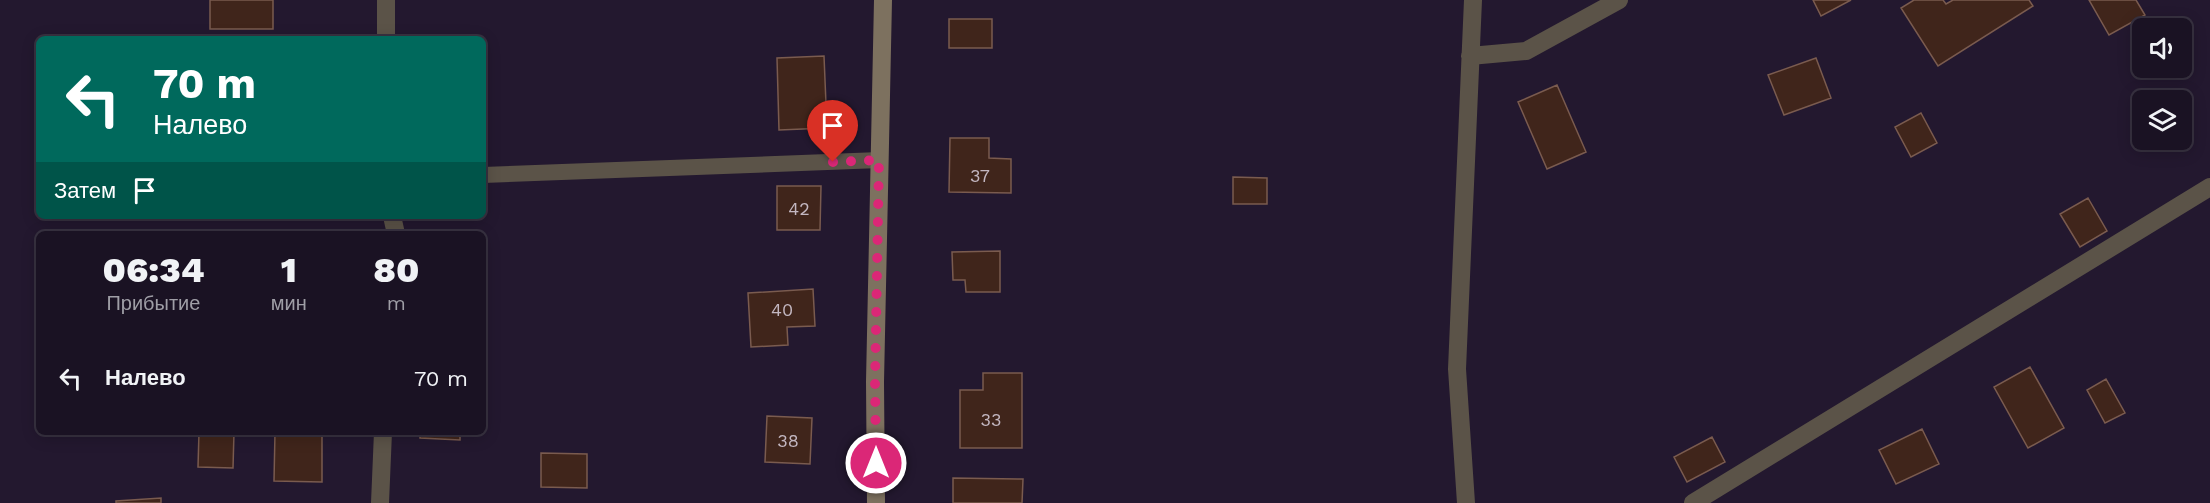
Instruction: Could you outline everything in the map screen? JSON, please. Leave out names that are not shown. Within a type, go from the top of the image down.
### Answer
[{"type":"street","points":[[386,0],[386,36]]},
{"type":"street","points":[[876,503],[875,382],[883,0]]},
{"type":"street","points":[[1466,503],[1457,369],[1473,0]]},
{"type":"street","points":[[1470,56],[1526,51],[1619,0]]},
{"type":"street","points":[[1693,503],[2210,187]]},
{"type":"street","points":[[380,503],[383,435]]},
{"type":"lane","points":[[486,175],[879,160]]},
{"type":"building","points":[[210,0],[273,0],[273,29],[210,29]]},
{"type":"building","points":[[1813,0],[1851,0],[1821,16]]},
{"type":"building","points":[[1914,0],[1943,0],[1946,4],[1953,0],[2029,0],[2033,6],[1938,66],[1901,8]]},
{"type":"building","points":[[2089,0],[2136,0],[2145,15],[2132,18],[2132,22],[2109,35]]},
{"type":"building","points":[[949,19],[992,19],[992,48],[949,48]]},
{"type":"building","points":[[824,56],[827,128],[779,130],[777,58]]},
{"type":"building","points":[[1816,58],[1831,98],[1784,115],[1768,75]]},
{"type":"building","points":[[1557,85],[1586,152],[1547,169],[1518,102]]},
{"type":"building","points":[[1921,113],[1937,143],[1911,157],[1895,127]]},
{"type":"building","points":[[950,138],[989,138],[989,158],[1011,159],[1011,193],[949,192]]},
{"type":"building","points":[[1233,177],[1267,178],[1267,204],[1233,204]]},
{"type":"building","points":[[777,186],[821,186],[820,230],[777,230]]},
{"type":"building","points":[[2088,198],[2107,231],[2080,247],[2060,214]]},
{"type":"building","points":[[1000,251],[1000,292],[966,292],[965,280],[953,280],[952,252]]},
{"type":"building","points":[[813,289],[815,326],[787,327],[788,345],[751,347],[748,293]]},
{"type":"building","points":[[2030,367],[2064,428],[2028,448],[1994,387]]},
{"type":"building","points":[[983,373],[1022,373],[1022,448],[960,448],[960,390],[983,390]]},
{"type":"building","points":[[2106,379],[2125,413],[2105,423],[2087,390]]},
{"type":"building","points":[[767,416],[812,418],[810,464],[765,462]]},
{"type":"building","points":[[1922,429],[1939,464],[1896,484],[1879,450]]},
{"type":"building","points":[[199,435],[234,435],[233,468],[198,467]]},
{"type":"building","points":[[275,435],[322,435],[322,482],[274,481]]},
{"type":"building","points":[[420,435],[460,435],[460,440],[420,438]]},
{"type":"building","points":[[1712,437],[1725,462],[1687,482],[1674,457]]},
{"type":"building","points":[[541,453],[587,454],[587,488],[541,487]]},
{"type":"building","points":[[953,478],[1023,479],[1022,503],[953,503]]},
{"type":"building","points":[[161,498],[161,503],[116,503],[116,501]]},
{"type":"route","points":[[833,162],[879,160],[875,382],[876,463]]}]
